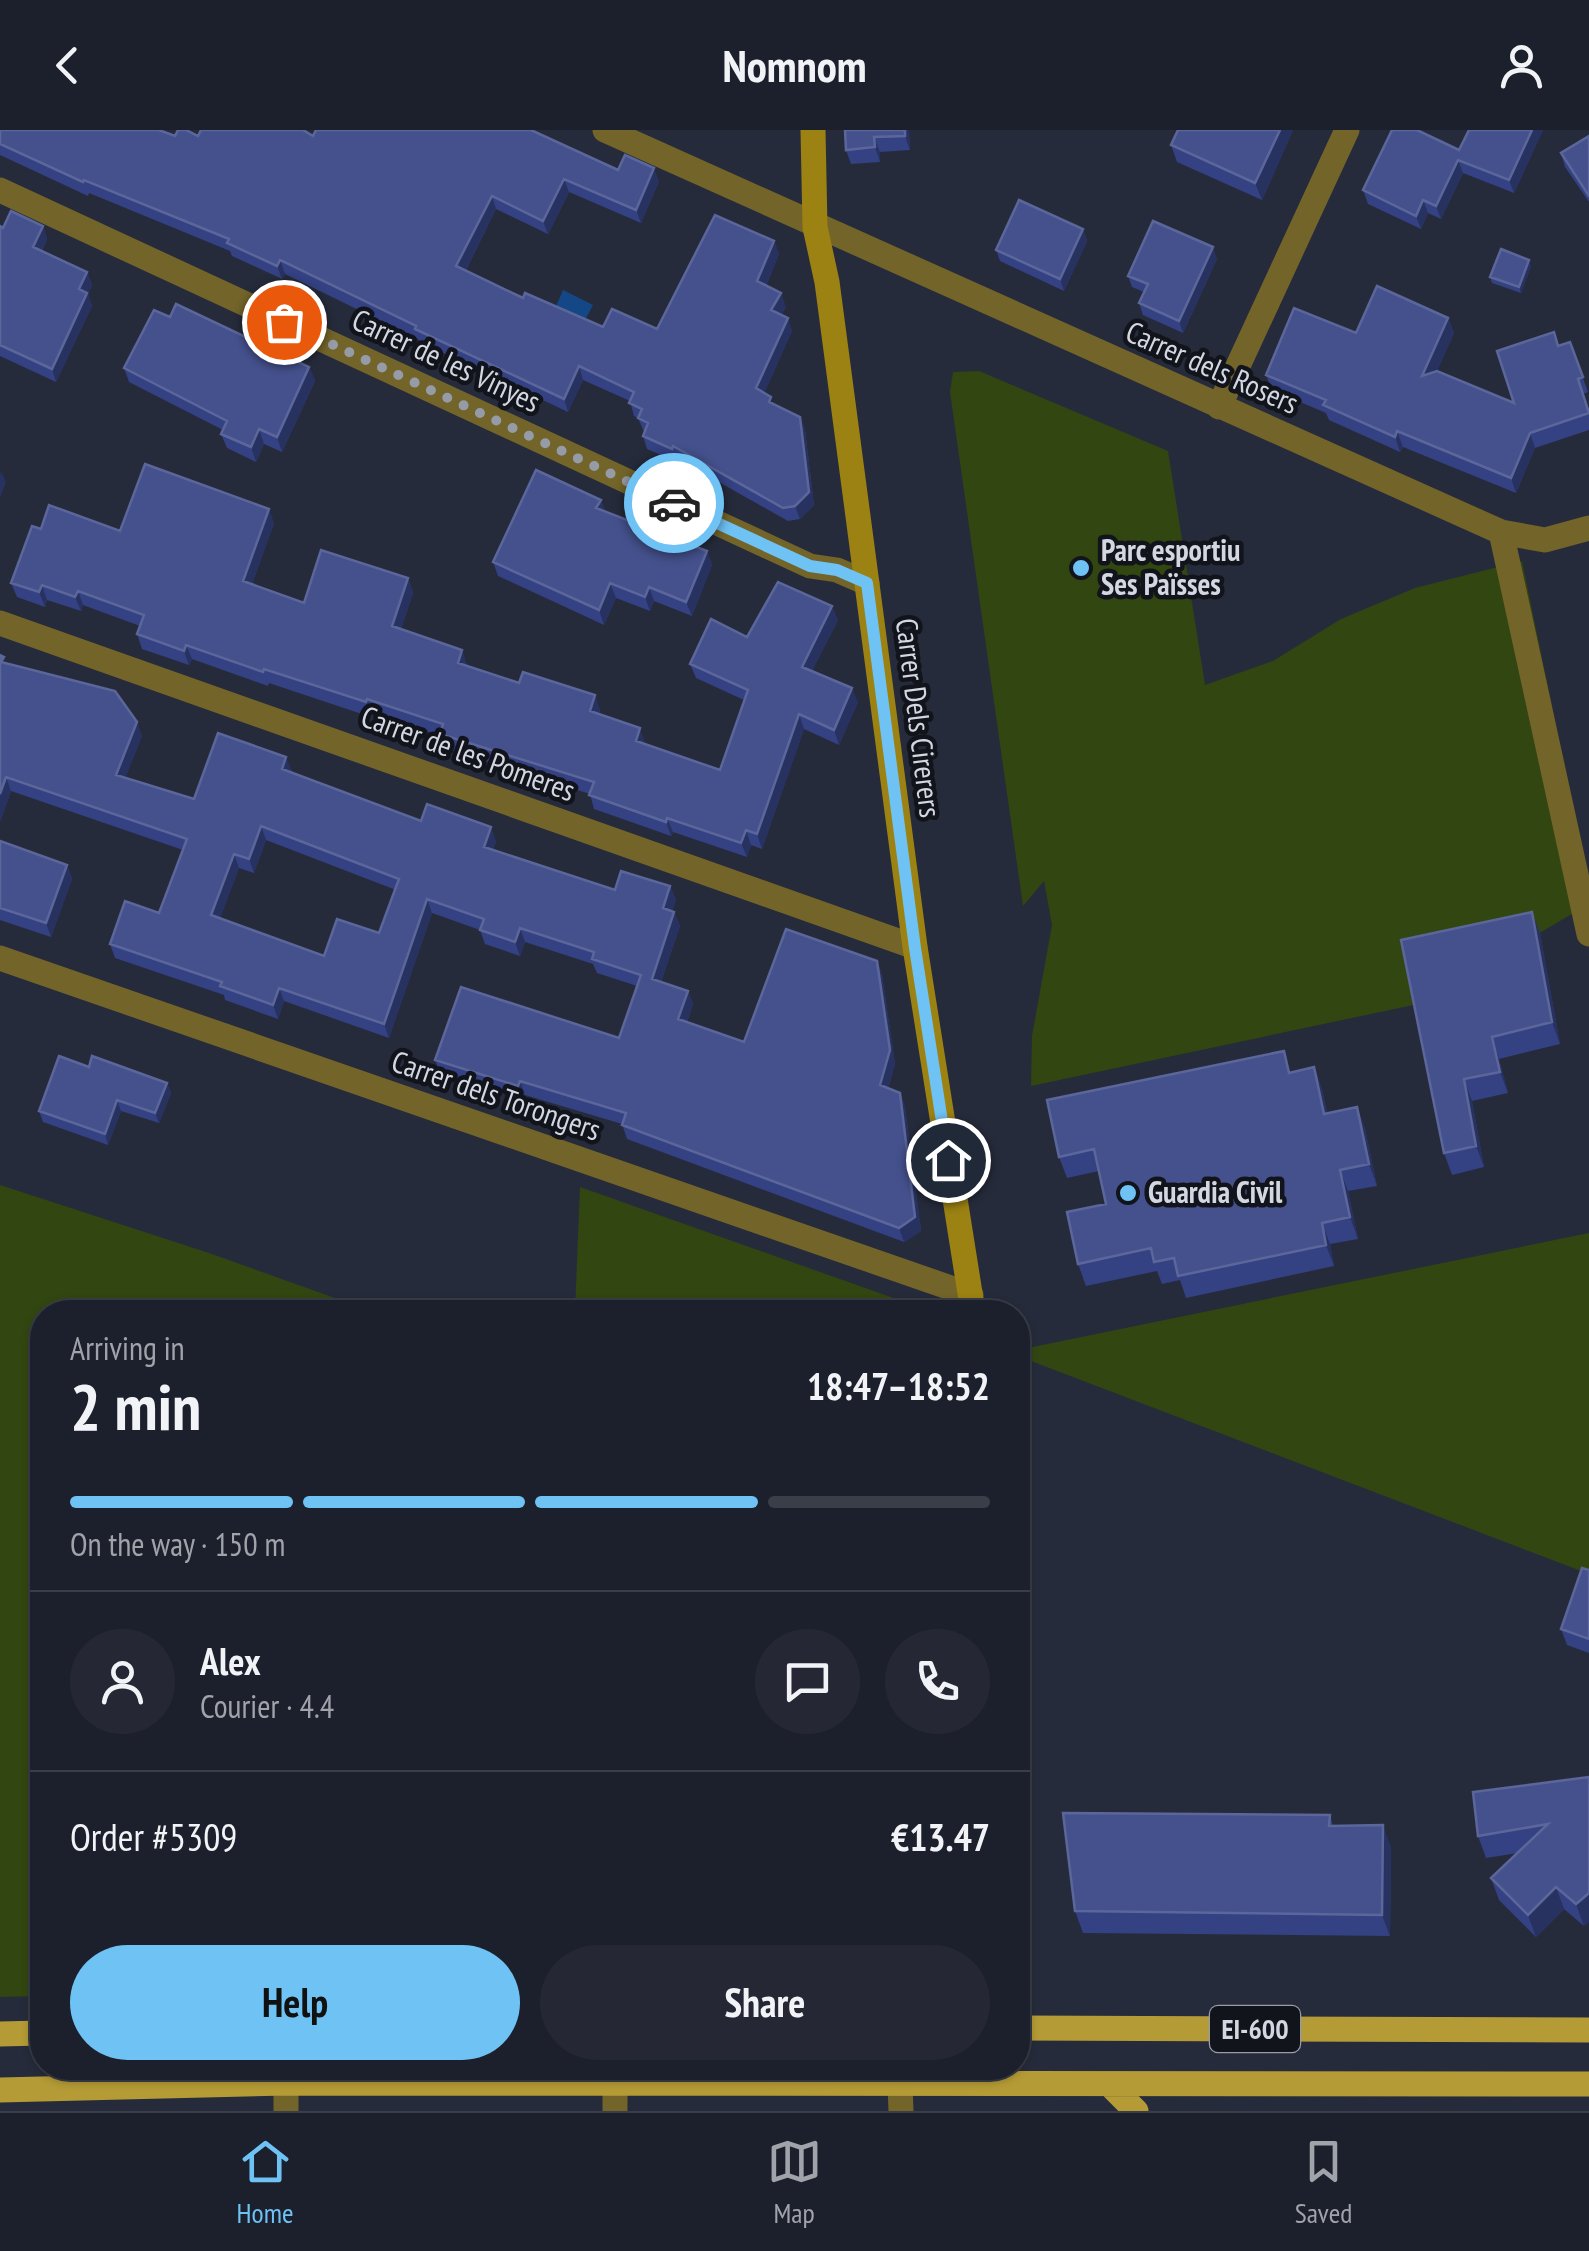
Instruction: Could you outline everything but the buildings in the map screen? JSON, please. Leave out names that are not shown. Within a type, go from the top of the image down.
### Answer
[{"type":"main road","name":"EI-600","points":[[1030,2028],[1589,2030]]},
{"type":"main road","points":[[0,2034],[30,2033]]},
{"type":"main road","name":"EI-600","points":[[0,2090],[286,2082],[1589,2084]]},
{"type":"main road","points":[[1108,2084],[1136,2111]]},
{"type":"street","name":"Carrer dels Rosers","points":[[605,130],[1501,532],[1545,540],[1589,528]]},
{"type":"street","name":"Carrer Dels Cirerers","points":[[813,130],[815,227],[827,282],[915,948],[971,1300]]},
{"type":"street","points":[[1219,407],[1347,130]]},
{"type":"street","name":"Carrer de les Vinyes","points":[[0,190],[810,566],[837,570],[867,583]]},
{"type":"street","points":[[1501,532],[1589,934]]},
{"type":"street","name":"Carrer de les Pomeres","points":[[0,623],[915,948]]},
{"type":"street","name":"Carrer dels Torongers","points":[[0,958],[961,1300]]},
{"type":"street","points":[[286,2082],[286,2111]]},
{"type":"street","points":[[616,2082],[616,2111]]},
{"type":"street","points":[[900,2084],[901,2111]]},
{"type":"green space","points":[[979,371],[1168,451],[1205,685],[1273,661],[1341,619],[1415,588],[1522,561],[1589,886],[1589,904],[1418,1004],[1031,1086],[1032,1036],[1052,925],[1044,881],[1023,906],[950,392],[953,372]]},
{"type":"green space","points":[[0,1185],[340,1300],[30,1300],[30,1996],[0,1997]]},
{"type":"green space","points":[[580,1187],[899,1300],[575,1300]]},
{"type":"green space","points":[[1589,1233],[1589,1574],[1030,1361],[1030,1348]]},
{"type":"water","points":[[563,290],[593,305],[583,324],[554,311]]},
{"type":"way so far","points":[[284,322],[674,503]]},
{"type":"place","name":"Parc esportiu Ses Païsses","points":[[1081,568]]},
{"type":"place","name":"Guardia Civil","points":[[1128,1193]]},
{"type":"route","points":[[674,503],[810,566],[837,570],[867,583],[915,948],[948,1160]]}]
